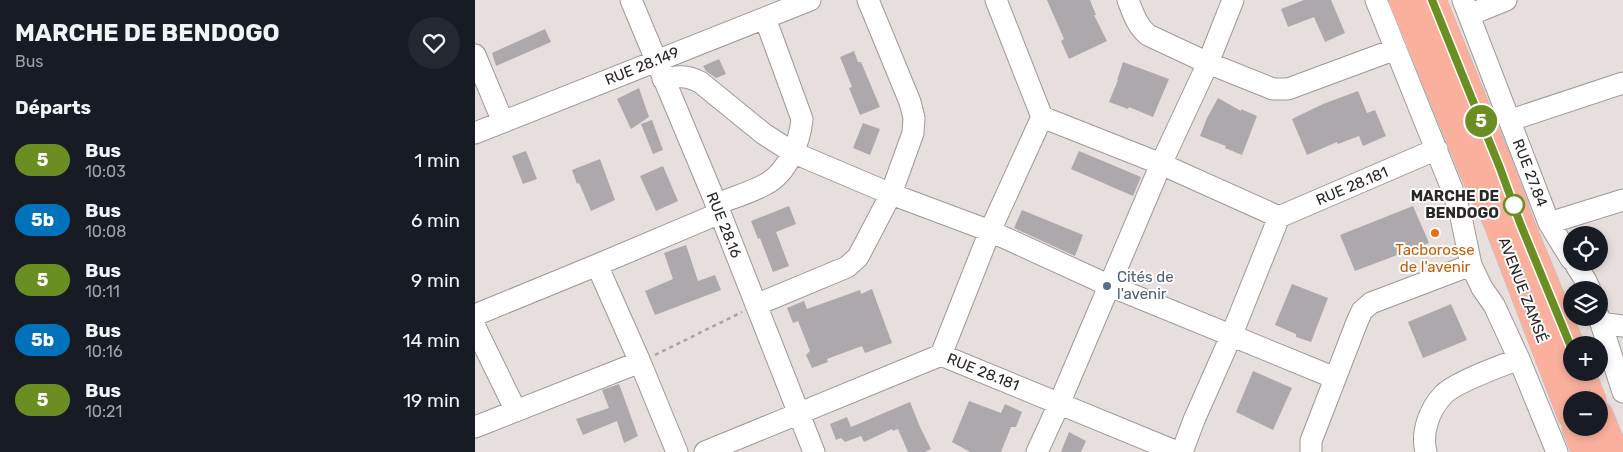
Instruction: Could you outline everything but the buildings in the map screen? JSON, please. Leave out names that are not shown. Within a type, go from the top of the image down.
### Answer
[{"type":"highway","name":"AVENUE ZAMSÉ","points":[[1403,0],[1476,177],[1497,221],[1563,393]]},
{"type":"highway","name":"AVENUE ZAMSÉ","points":[[1432,0],[1566,336]]},
{"type":"highway","points":[[1580,436],[1586,452]]},
{"type":"highway","points":[[1608,436],[1614,452]]},
{"type":"street","name":"RUE 28.16","points":[[631,0],[718,209],[814,452]]},
{"type":"street","name":"RUE 28.149","points":[[475,133],[659,70],[765,18],[810,0]]},
{"type":"street","points":[[757,306],[847,267],[858,257],[891,194],[913,133],[914,118],[910,102],[868,0]]},
{"type":"street","points":[[941,355],[990,230],[1042,117],[996,0]]},
{"type":"street","points":[[1128,0],[1141,30],[1148,35],[1208,63],[1273,89],[1288,89],[1396,49]]},
{"type":"street","points":[[1037,452],[1161,164],[1208,63],[1233,0]]},
{"type":"street","points":[[1376,0],[1437,149],[1461,217],[1471,265],[1482,288],[1494,305],[1519,359],[1557,452]]},
{"type":"street","points":[[1466,8],[1506,0]]},
{"type":"street","name":"RUE 27.84","points":[[1466,8],[1511,120],[1549,223],[1563,246]]},
{"type":"street","points":[[475,315],[597,265],[718,209],[766,184],[778,175],[792,152],[801,130],[801,119],[765,18]]},
{"type":"street","points":[[475,55],[503,122]]},
{"type":"street","points":[[659,70],[678,76],[689,77],[700,82],[764,134],[792,152],[891,194],[990,230],[1109,285],[1335,378]]},
{"type":"street","points":[[1511,120],[1623,82]]},
{"type":"street","points":[[1042,117],[1161,164],[1279,217],[1232,334],[1194,420],[1183,452]]},
{"type":"street","name":"RUE 28.181","points":[[1279,217],[1437,149]]},
{"type":"street","points":[[1549,223],[1623,200]]},
{"type":"street","points":[[597,265],[677,452]]},
{"type":"street","points":[[1311,452],[1311,441],[1362,311],[1371,303],[1471,265]]},
{"type":"street","points":[[1608,322],[1623,326]]},
{"type":"street","points":[[1602,326],[1623,392]]},
{"type":"street","points":[[475,327],[516,412]]},
{"type":"street","name":"RUE 28.181","points":[[705,452],[941,355],[1177,452]]},
{"type":"street","points":[[1426,452],[1423,435],[1429,418],[1442,396],[1453,388],[1519,359]]},
{"type":"street","points":[[475,427],[640,362]]},
{"type":"path","points":[[640,362],[757,306]]},
{"type":"bus line","name":"5","points":[[1432,0],[1566,336]]},
{"type":"place","name":"MARCHE DE BENDOGO","points":[[1514,205]]},
{"type":"place","name":"Tacborosse de l'avenir","points":[[1435,233]]},
{"type":"place","name":"Cités de l'avenir","points":[[1107,286]]}]
